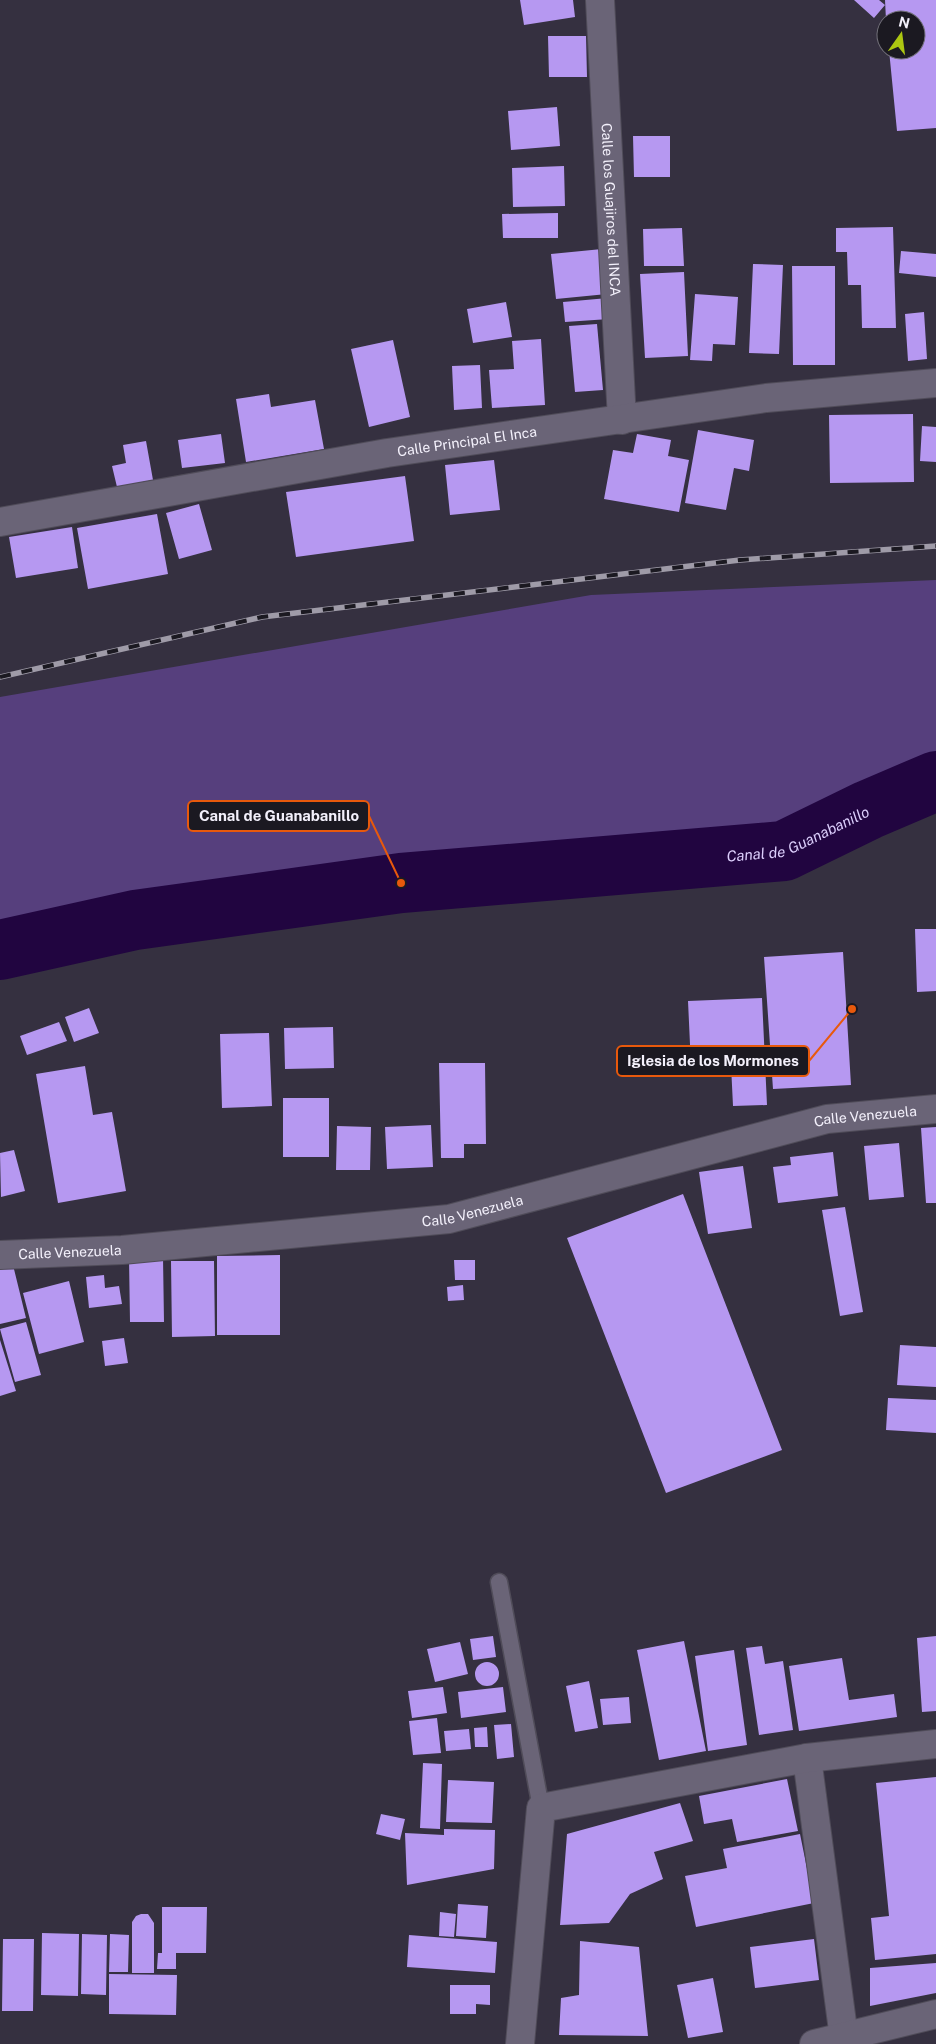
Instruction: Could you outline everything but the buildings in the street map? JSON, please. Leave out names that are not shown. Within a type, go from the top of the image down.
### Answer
[{"type":"street","name":"Calle los Guajiros del INCA","points":[[600,0],[622,420]]},
{"type":"street","name":"Calle Principal El Inca","points":[[0,522],[387,453],[766,398],[936,384]]},
{"type":"street","name":"Calle Venezuela","points":[[0,1255],[122,1250],[449,1219],[827,1119],[936,1109]]},
{"type":"street","points":[[520,2044],[541,1808],[807,1758],[936,1744]]},
{"type":"street","points":[[807,1758],[844,2038]]},
{"type":"street","points":[[814,2044],[936,2014]]},
{"type":"lane","points":[[499,1582],[541,1808]]},
{"type":"shaded area","points":[[936,580],[936,787],[784,851],[401,883],[0,950],[0,697],[591,595]]},
{"type":"waterway","name":"Canal de Guanabanillo","points":[[0,950],[135,920],[401,883],[784,851],[868,810],[936,781]]},
{"type":"railway","points":[[0,677],[262,617],[740,560],[936,546]]},
{"type":"place","name":"Canal de Guanabanillo","points":[[401,883]]},
{"type":"place","name":"Iglesia de los Mormones","points":[[852,1009]]}]
